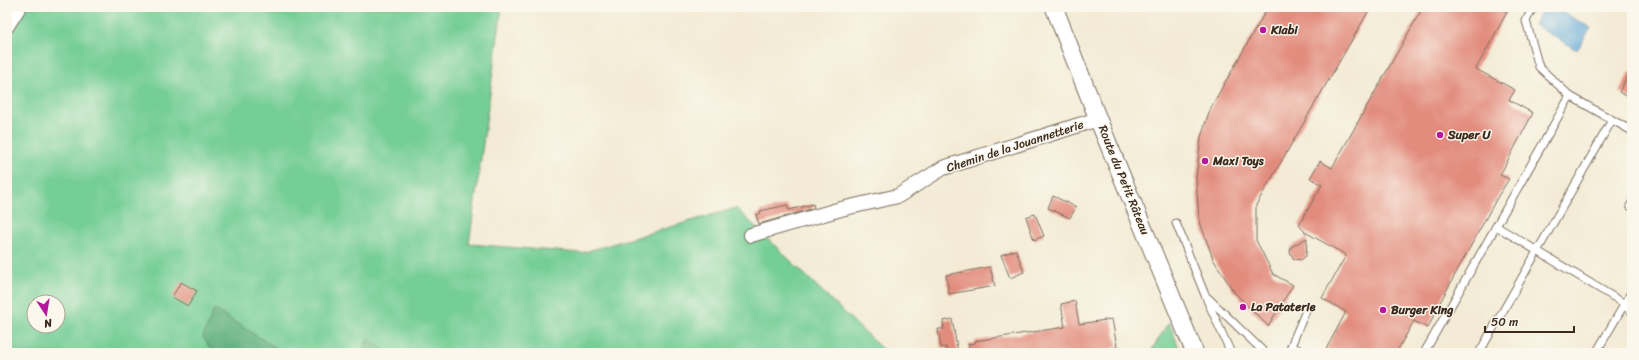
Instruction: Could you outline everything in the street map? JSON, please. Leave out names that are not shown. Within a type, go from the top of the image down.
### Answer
[{"type":"street","points":[[7,26],[19,7]]},
{"type":"street","name":"Route du Petit Râteau","points":[[1054,7],[1098,119],[1195,353]]},
{"type":"street","name":"Chemin de la Jouannetterie","points":[[752,235],[841,209],[898,196],[943,168],[1098,119]]},
{"type":"lane","points":[[1533,7],[1526,21],[1539,67],[1570,96],[1632,131]]},
{"type":"lane","points":[[1424,353],[1570,96]]},
{"type":"lane","points":[[1479,353],[1612,120]]},
{"type":"lane","points":[[1632,203],[1630,206],[1632,207]]},
{"type":"lane","points":[[1176,223],[1205,295],[1231,353]]},
{"type":"lane","points":[[1496,226],[1626,304],[1632,311]]},
{"type":"lane","points":[[1596,353],[1626,304],[1632,291]]},
{"type":"lane","points":[[1205,295],[1265,353]]},
{"type":"lane","points":[[1306,353],[1291,346],[1307,308]]},
{"type":"green space","points":[[7,7],[502,7],[469,244],[581,253],[736,208],[886,353],[7,353]]},
{"type":"green space","points":[[214,309],[284,353],[213,353],[203,337]]},
{"type":"green space","points":[[1169,322],[1181,353],[1150,353]]},
{"type":"green space","points":[[368,339],[388,353],[361,353]]},
{"type":"water","points":[[1544,7],[1554,7],[1591,28],[1577,50],[1534,25]]},
{"type":"building","points":[[1268,7],[1371,7],[1256,205],[1256,240],[1273,274],[1293,285],[1268,326],[1234,292],[1213,259],[1199,219],[1196,179],[1201,137],[1210,109]]},
{"type":"building","name":"Super U","points":[[1423,7],[1498,7],[1507,12],[1476,69],[1515,90],[1509,100],[1533,113],[1500,175],[1509,179],[1498,196],[1438,306],[1428,328],[1414,321],[1396,353],[1324,353],[1346,312],[1322,298],[1346,255],[1305,232],[1299,225],[1322,185],[1310,178],[1320,161],[1332,168]]},
{"type":"building","points":[[1632,68],[1632,99],[1619,92]]},
{"type":"building","points":[[1053,196],[1076,207],[1070,218],[1048,208]]},
{"type":"building","points":[[813,204],[814,208],[759,224],[756,215],[761,213],[760,211],[787,205],[789,210]]},
{"type":"building","points":[[1035,214],[1044,236],[1034,240],[1026,217]]},
{"type":"building","points":[[1307,238],[1306,256],[1301,260],[1294,259],[1290,253],[1291,247]]},
{"type":"building","points":[[1016,250],[1024,272],[1010,278],[1001,255]]},
{"type":"building","points":[[990,267],[995,286],[949,294],[946,275]]},
{"type":"building","points":[[181,282],[197,291],[188,306],[172,297]]},
{"type":"building","points":[[1075,301],[1079,324],[1112,319],[1117,347],[1093,353],[970,353],[968,344],[975,343],[975,341],[1065,327],[1061,304]]},
{"type":"building","points":[[952,319],[958,353],[947,353],[946,347],[941,348],[938,329],[944,329],[943,321]]},
{"type":"place","name":"Kiabi","points":[[1263,30]]},
{"type":"place","name":"Super U","points":[[1440,135]]},
{"type":"place","name":"Maxi Toys","points":[[1205,161]]},
{"type":"place","name":"La Pataterie","points":[[1243,307]]},
{"type":"place","name":"Burger King","points":[[1383,310]]}]
